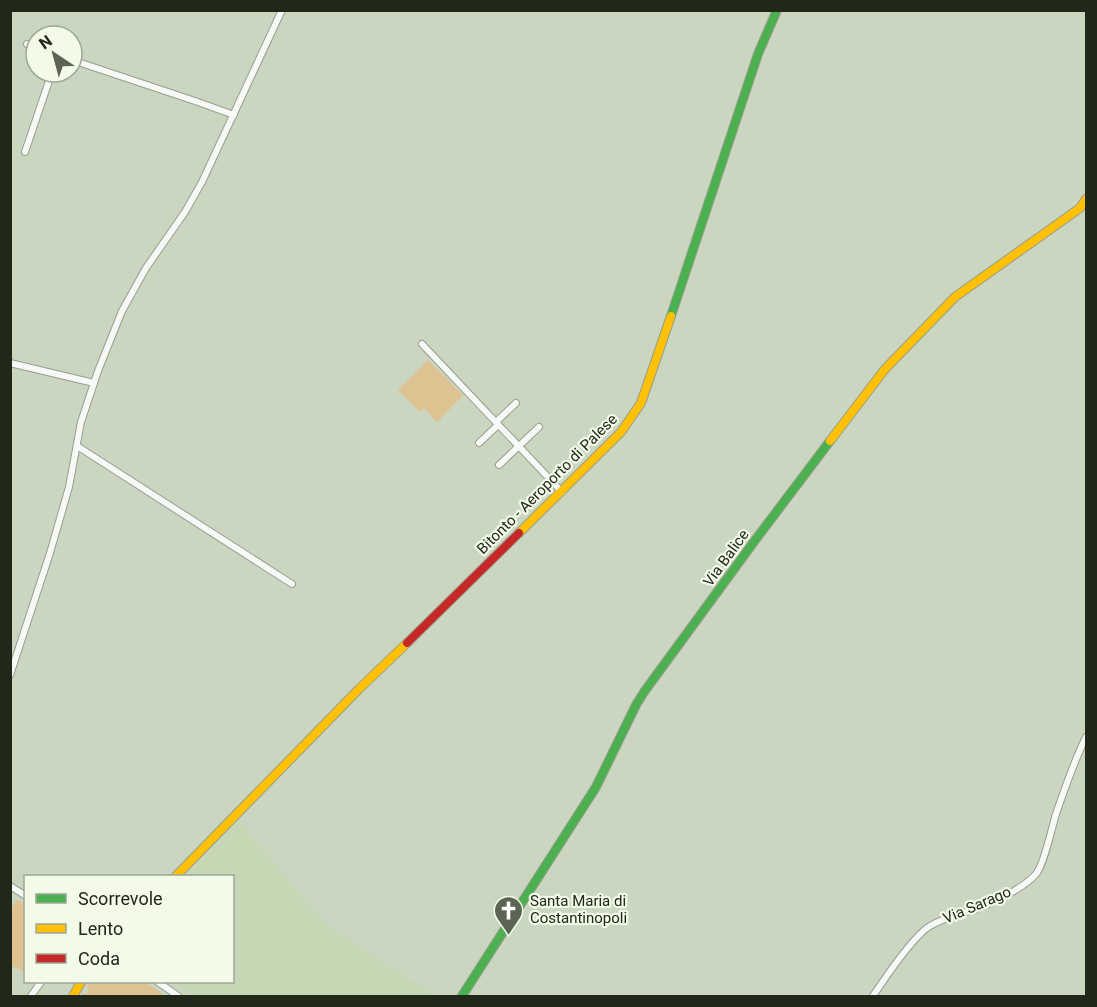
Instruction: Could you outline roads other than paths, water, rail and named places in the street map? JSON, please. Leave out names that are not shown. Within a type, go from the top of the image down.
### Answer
[{"type":"main road","name":"Bitonto - Aeroporto di Palese","points":[[177,875],[359,689],[621,432],[641,403],[755,64],[777,10]]},
{"type":"main road","name":"Via Balice","points":[[462,996],[596,788],[644,692],[885,369],[954,297],[1080,208],[1086,199]]},
{"type":"street","points":[[10,675],[69,487],[81,422],[122,311],[146,268],[185,212],[202,182],[282,10]]},
{"type":"street","points":[[84,64],[234,115]]},
{"type":"street","points":[[25,152],[48,84]]},
{"type":"street","points":[[422,344],[562,492]]},
{"type":"street","points":[[10,363],[94,383]]},
{"type":"street","points":[[479,442],[516,403]]},
{"type":"street","points":[[499,465],[539,427]]},
{"type":"street","points":[[77,446],[292,584]]},
{"type":"street","name":"Via Sarago","points":[[873,996],[921,932],[948,917],[1000,898],[1029,881],[1038,872],[1064,790],[1086,737]]},
{"type":"street","points":[[10,886],[24,895]]},
{"type":"street","points":[[31,996],[39,983]]},
{"type":"street","points":[[161,983],[178,996]]},
{"type":"street","points":[[165,986],[171,996]]},
{"type":"place","name":"Santa Maria di Costantinopoli","points":[[509,936]]}]
